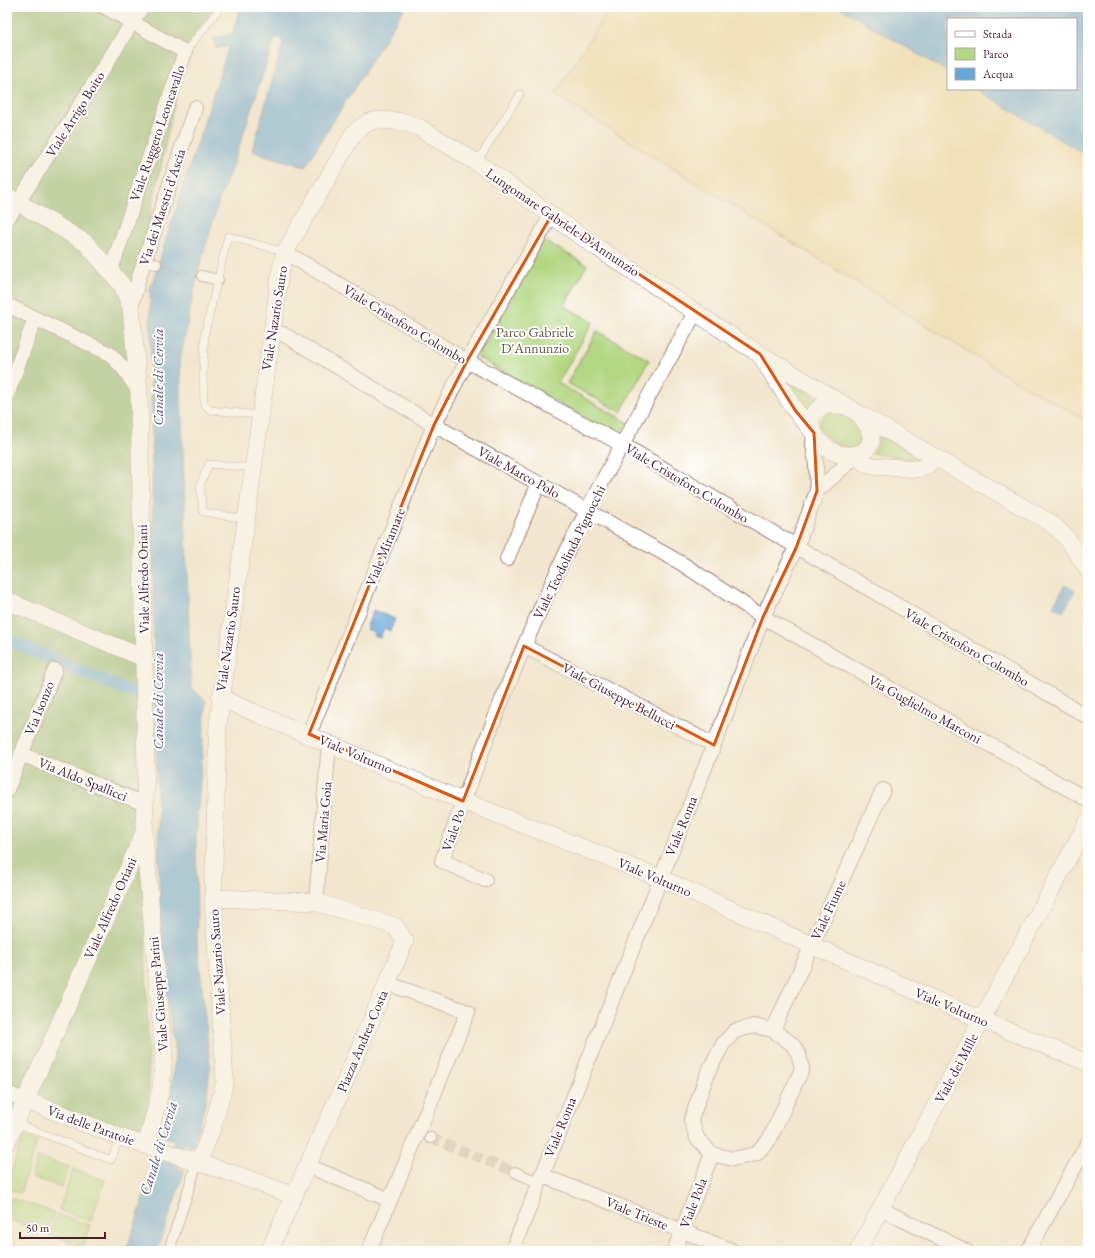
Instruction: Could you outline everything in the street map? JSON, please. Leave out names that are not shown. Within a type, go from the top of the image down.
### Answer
[{"type":"street","name":"Viale Ruggero Leoncavallo","points":[[105,7],[132,24],[185,52],[111,270]]},
{"type":"street","name":"Viale Arrigo Boito","points":[[7,220],[13,199],[142,7]]},
{"type":"street","name":"Via dei Maestri d'Ascia","points":[[131,307],[150,263],[195,108]]},
{"type":"street","name":"Lungomare Gabriele D'Annunzio","points":[[358,129],[368,122],[379,120],[405,122],[420,128],[476,162],[552,216],[760,354],[934,458],[1048,522],[1080,547],[1088,570]]},
{"type":"street","name":"Viale Nazario Sauro","points":[[194,1162],[201,1157],[213,1126],[225,1082],[213,898],[218,724],[221,692],[252,468],[285,252],[344,148],[358,129]]},
{"type":"street","name":"Viale Alfredo Oriani","points":[[7,1142],[24,1100],[144,833],[146,714],[144,683],[139,392],[131,307],[122,285],[111,270],[86,243],[13,199]]},
{"type":"street","name":"Viale Miramare","points":[[309,734],[434,426],[467,361],[552,216]]},
{"type":"street","name":"Viale Cristoforo Colombo","points":[[285,252],[467,361],[623,445],[796,548],[1088,718]]},
{"type":"street","points":[[202,276],[218,280]]},
{"type":"street","points":[[7,305],[110,354],[124,369],[139,392]]},
{"type":"street","name":"Viale Teodolinda Pignocchi","points":[[463,801],[524,646],[588,510],[696,312]]},
{"type":"street","points":[[7,395],[36,318]]},
{"type":"street","name":"Viale Marco Polo","points":[[272,334],[283,334],[434,426],[588,510],[681,563],[763,617]]},
{"type":"street","name":"Lungomare Gabriele D'Annunzio","points":[[760,354],[795,410],[814,433]]},
{"type":"street","points":[[829,404],[852,410],[870,431],[871,442],[865,452],[856,456],[845,456],[830,451],[818,440],[814,433],[812,419],[818,409],[829,404]]},
{"type":"street","name":"Viale Roma","points":[[512,1251],[714,745],[763,617],[796,548],[817,491],[816,463],[813,444],[814,433]]},
{"type":"street","points":[[856,456],[872,466],[914,469],[924,468],[934,458]]},
{"type":"street","name":"Viale Roma","points":[[817,491],[856,456]]},
{"type":"street","points":[[507,558],[539,483]]},
{"type":"street","points":[[7,601],[144,658]]},
{"type":"street","name":"Via Guglielmo Marconi","points":[[763,617],[1088,800]]},
{"type":"street","name":"Viale Giuseppe Bellucci","points":[[524,646],[714,745]]},
{"type":"street","name":"Via Isonzo","points":[[7,790],[54,670]]},
{"type":"street","name":"Viale Volturno","points":[[221,692],[309,734],[463,801],[660,878],[982,1019],[1088,1063]]},
{"type":"street","name":"Via Maria Goia","points":[[316,902],[329,743]]},
{"type":"street","name":"Via Aldo Spallicci","points":[[22,754],[145,804]]},
{"type":"street","name":"Viale Fiume","points":[[773,1030],[883,790]]},
{"type":"street","name":"Viale Po","points":[[463,801],[442,861],[485,880]]},
{"type":"street","name":"Viale dei Mille","points":[[858,1251],[1088,821]]},
{"type":"street","name":"Viale Giuseppe Parini","points":[[144,833],[164,1054],[162,1088],[150,1133]]},
{"type":"street","points":[[213,898],[316,902],[395,926],[404,941],[386,983]]},
{"type":"street","name":"Piazza Andrea Costa","points":[[269,1251],[308,1166],[386,983],[468,1012],[369,1251]]},
{"type":"street","points":[[754,1026],[773,1030],[792,1044],[799,1055],[802,1069],[769,1140],[756,1154],[733,1159],[712,1154],[697,1138],[691,1120],[708,1072],[723,1044],[735,1031],[754,1026]]},
{"type":"street","points":[[7,1093],[24,1100]]},
{"type":"street","name":"Via delle Paratoie","points":[[24,1100],[126,1139],[243,1177],[294,1196]]},
{"type":"street","points":[[126,1139],[150,1133]]},
{"type":"street","points":[[150,1133],[148,1139],[150,1143],[159,1150]]},
{"type":"street","points":[[1028,1251],[1088,1143]]},
{"type":"street","name":"Viale Pola","points":[[674,1251],[712,1154]]},
{"type":"street","points":[[173,1251],[171,1244],[194,1162]]},
{"type":"street","points":[[308,1166],[390,1200]]},
{"type":"street","points":[[515,1172],[540,1178]]},
{"type":"street","name":"Viale Trieste","points":[[540,1178],[682,1230],[733,1251]]},
{"type":"street","points":[[881,1209],[966,1251]]},
{"type":"lane","points":[[185,52],[221,7]]},
{"type":"lane","points":[[476,162],[520,94]]},
{"type":"lane","points":[[260,415],[210,410],[204,404],[203,374],[205,333],[228,236],[285,252]]},
{"type":"lane","points":[[245,519],[203,512],[200,485],[209,464],[252,468]]},
{"type":"lane","points":[[16,1122],[111,1160],[126,1139]]},
{"type":"highlighted area","points":[[551,216],[760,354],[795,410],[814,433],[817,491],[796,548],[763,617],[714,745],[524,646],[463,801],[309,734],[434,425],[467,361]]},
{"type":"green space","points":[[7,7],[214,7],[185,52],[131,307],[150,1133],[25,1100],[7,1143]]},
{"type":"green space","name":"Parco Gabriele D'Annunzio","points":[[543,240],[587,265],[564,306],[593,322],[558,383],[629,423],[620,438],[477,357]]},
{"type":"green space","points":[[597,331],[649,360],[621,412],[567,383]]},
{"type":"green space","points":[[784,379],[820,399],[805,414]]},
{"type":"green space","points":[[826,411],[839,413],[848,417],[860,428],[864,433],[857,449],[839,446],[822,432],[818,426]]},
{"type":"green space","points":[[879,435],[925,459],[925,462],[872,453],[878,445]]},
{"type":"green space","points":[[23,1137],[37,1142],[20,1193],[7,1189],[7,1184]]},
{"type":"green space","points":[[38,1157],[69,1167],[62,1187],[31,1177]]},
{"type":"green space","points":[[73,1169],[105,1180],[91,1221],[59,1210]]},
{"type":"green space","points":[[7,1197],[54,1212],[47,1233],[7,1219]]},
{"type":"green space","points":[[57,1214],[90,1225],[83,1246],[50,1235]]},
{"type":"sand","points":[[610,7],[839,7],[947,71],[947,90],[978,90],[1088,156],[1088,421],[1015,381],[555,95]]},
{"type":"water","points":[[240,7],[286,7],[288,9],[292,7],[405,7],[305,167],[252,151],[283,42],[278,37],[274,40],[238,150],[219,201],[198,272],[180,360],[191,687],[206,701],[196,836],[197,940],[210,1064],[207,1097],[193,1147],[163,1136],[170,1105],[175,1053],[161,959],[154,654],[150,289],[229,46],[216,49],[213,38],[232,34]]},
{"type":"water","points":[[839,7],[1088,7],[1088,156],[978,90],[1077,90],[1077,18],[947,18],[947,71]]},
{"type":"water","points":[[1065,585],[1075,591],[1063,612],[1053,606]]},
{"type":"water","points":[[373,610],[395,619],[390,631],[384,628],[380,638],[373,635],[374,632],[366,629]]},
{"type":"water","points":[[157,1159],[185,1170],[157,1251],[126,1251]]},
{"type":"waterway","points":[[7,640],[170,708]]},
{"type":"waterway","name":"Canale di Cervia","points":[[166,1180],[184,1127]]},
{"type":"ferry route","points":[[160,266],[198,275]]},
{"type":"tunnel","points":[[431,1138],[515,1172]]}]
